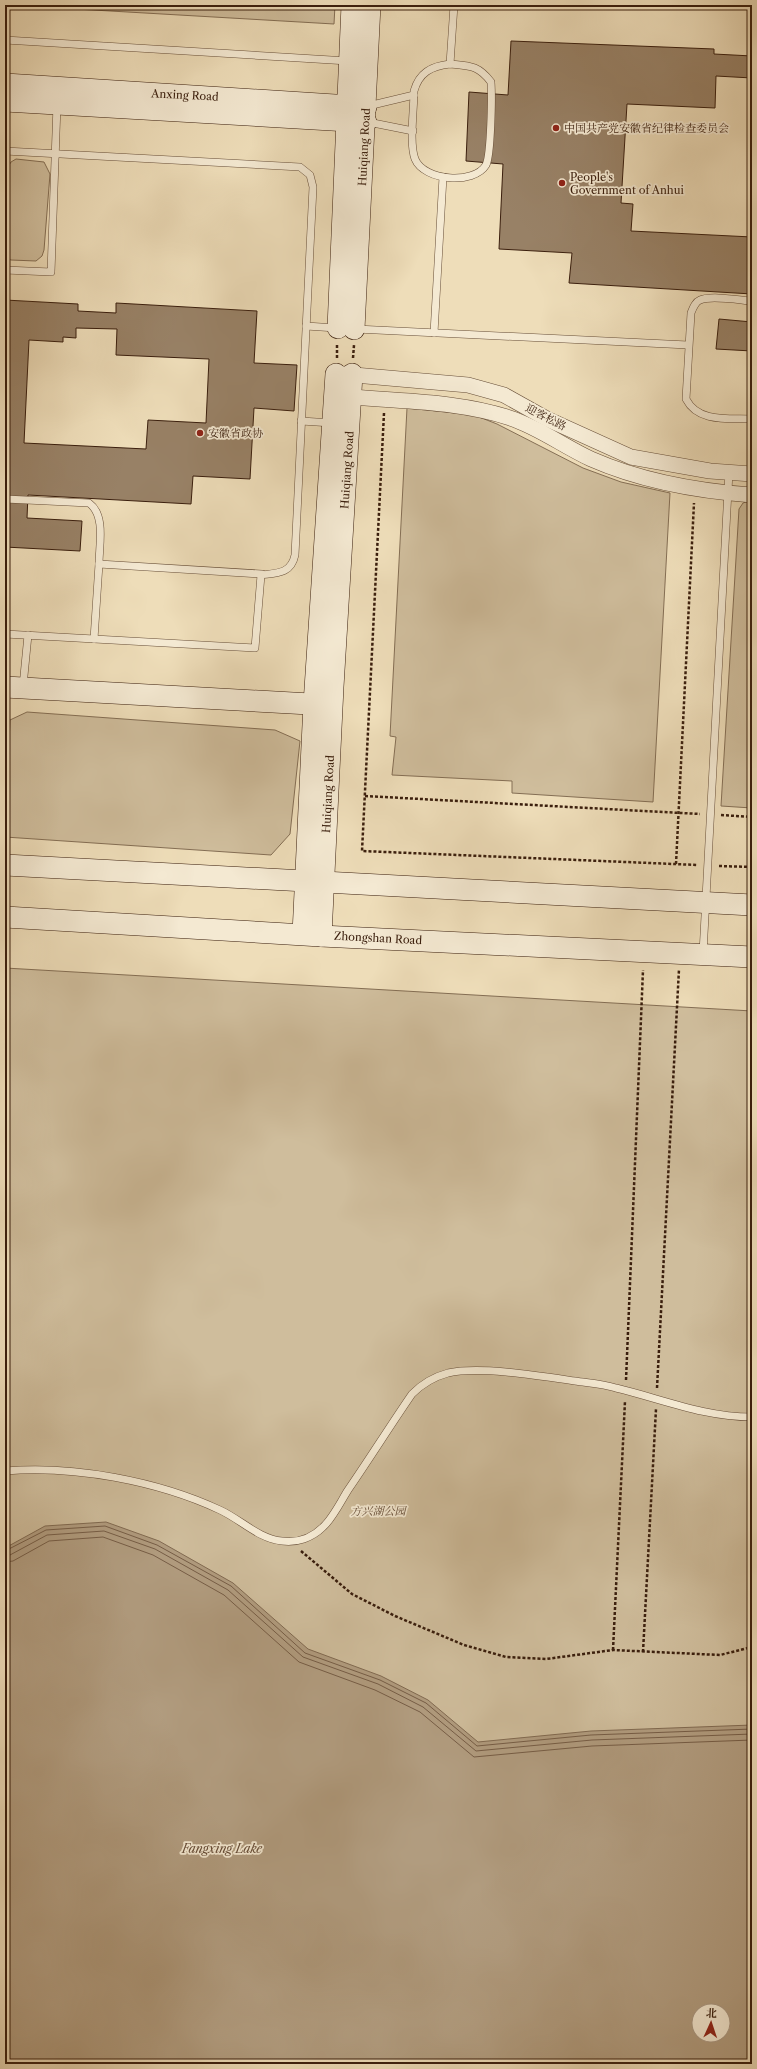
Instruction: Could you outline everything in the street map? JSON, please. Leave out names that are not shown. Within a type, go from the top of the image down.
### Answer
[{"type":"street","name":"Huiqiang Road","points":[[346,329],[358,62],[352,5]]},
{"type":"street","name":"Huiqiang Road","points":[[358,62],[370,5]]},
{"type":"street","name":"Anxing Road","points":[[5,84],[58,96]]},
{"type":"street","name":"Anxing Road","points":[[5,101],[58,96],[356,113]]},
{"type":"street","name":"Huiqiang Road","points":[[312,935],[323,704],[344,397],[344,374]]},
{"type":"street","name":"迎客松路","points":[[344,374],[468,385],[504,395],[547,419],[631,458],[710,471],[752,474]]},
{"type":"street","name":"迎客松路","points":[[344,397],[434,403],[471,409],[510,418],[618,470],[648,479],[695,488],[752,495]]},
{"type":"street","points":[[14,687],[323,704]]},
{"type":"street","points":[[5,865],[752,905]]},
{"type":"street","name":"Zhongshan Road","points":[[5,917],[312,935],[752,957]]},
{"type":"lane","points":[[450,64],[454,5]]},
{"type":"lane","points":[[5,40],[358,62]]},
{"type":"lane","points":[[450,64],[473,66],[485,74],[491,82],[489,152],[486,165],[479,173],[465,177],[431,175],[420,166],[413,152],[414,95],[416,82],[423,74],[439,65],[450,64]]},
{"type":"lane","points":[[356,113],[414,95]]},
{"type":"lane","points":[[5,270],[52,272],[58,96]]},
{"type":"lane","points":[[356,113],[413,131]]},
{"type":"lane","points":[[5,151],[300,166],[306,171],[312,180],[313,187],[293,562],[284,572],[262,574],[99,564]]},
{"type":"lane","points":[[434,333],[443,176]]},
{"type":"lane","points":[[752,301],[709,299],[698,301],[691,313],[686,399],[692,408],[698,413],[709,417],[752,419]]},
{"type":"lane","points":[[306,326],[688,345]]},
{"type":"lane","points":[[301,421],[342,423]]},
{"type":"lane","points":[[703,954],[729,472]]},
{"type":"lane","points":[[5,498],[89,503],[96,509],[100,521],[94,639]]},
{"type":"lane","points":[[5,634],[255,648],[262,574]]},
{"type":"lane","points":[[14,687],[28,635]]},
{"type":"lane","points":[[5,1471],[56,1472],[108,1476],[150,1485],[189,1497],[221,1510],[267,1537],[298,1541],[324,1527],[412,1394],[425,1382],[449,1373],[480,1371],[534,1375],[625,1390],[697,1412],[737,1417],[752,1417]]},
{"type":"path","points":[[344,374],[346,329]]},
{"type":"path","points":[[344,374],[346,329]]},
{"type":"path","points":[[385,400],[362,851],[752,867]]},
{"type":"path","points":[[676,864],[695,488]]},
{"type":"path","points":[[5,593],[7,553]]},
{"type":"path","points":[[365,796],[752,817]]},
{"type":"path","points":[[614,1650],[644,951]]},
{"type":"path","points":[[643,1652],[680,953]]},
{"type":"path","points":[[289,1541],[352,1594],[395,1616],[464,1645],[506,1657],[546,1659],[614,1650],[720,1655],[752,1648]]},
{"type":"green space","points":[[7,5],[335,5],[334,24]]},
{"type":"green space","points":[[16,159],[44,162],[50,174],[44,250],[42,256],[36,261],[11,260],[5,258],[6,170],[11,162]]},
{"type":"green space","points":[[407,408],[474,415],[497,424],[583,468],[621,482],[670,493],[653,802],[512,793],[512,781],[392,775],[396,737],[390,736]]},
{"type":"green space","points":[[752,500],[752,808],[721,806],[739,509],[743,503]]},
{"type":"green space","points":[[27,712],[275,730],[300,741],[290,834],[271,855],[5,837],[10,720]]},
{"type":"green space","name":"方兴湖公园","points":[[5,968],[752,1011],[752,2064],[5,2064]]},
{"type":"water","name":"Fangxing Lake","points":[[106,1522],[159,1541],[233,1583],[308,1649],[381,1676],[428,1700],[478,1742],[591,1731],[752,1725],[752,2064],[5,2064],[5,1548],[45,1526]]},
{"type":"building","name":"People's Government of Anhui","points":[[511,41],[714,49],[714,54],[752,56],[752,78],[716,76],[715,108],[627,104],[621,203],[633,204],[631,231],[752,237],[752,294],[569,283],[572,253],[499,249],[503,164],[466,161],[469,92],[508,95]]},
{"type":"building","name":"安徽省政协","points":[[5,300],[78,304],[78,311],[116,313],[116,303],[257,311],[254,363],[297,365],[294,411],[254,408],[250,479],[193,476],[191,504],[28,495],[27,518],[82,521],[80,551],[5,547]],"holes":[[[76,328],[117,329],[116,355],[209,359],[206,423],[148,420],[146,449],[24,443],[29,340],[63,342],[63,337],[76,338]]]},
{"type":"building","points":[[719,319],[752,322],[752,351],[716,349]]},
{"type":"place","name":"中国共产党安徽省纪律检查委员会","points":[[556,128]]},
{"type":"place","name":"People's Government of Anhui","points":[[562,183]]},
{"type":"place","name":"安徽省政协","points":[[200,433]]}]
